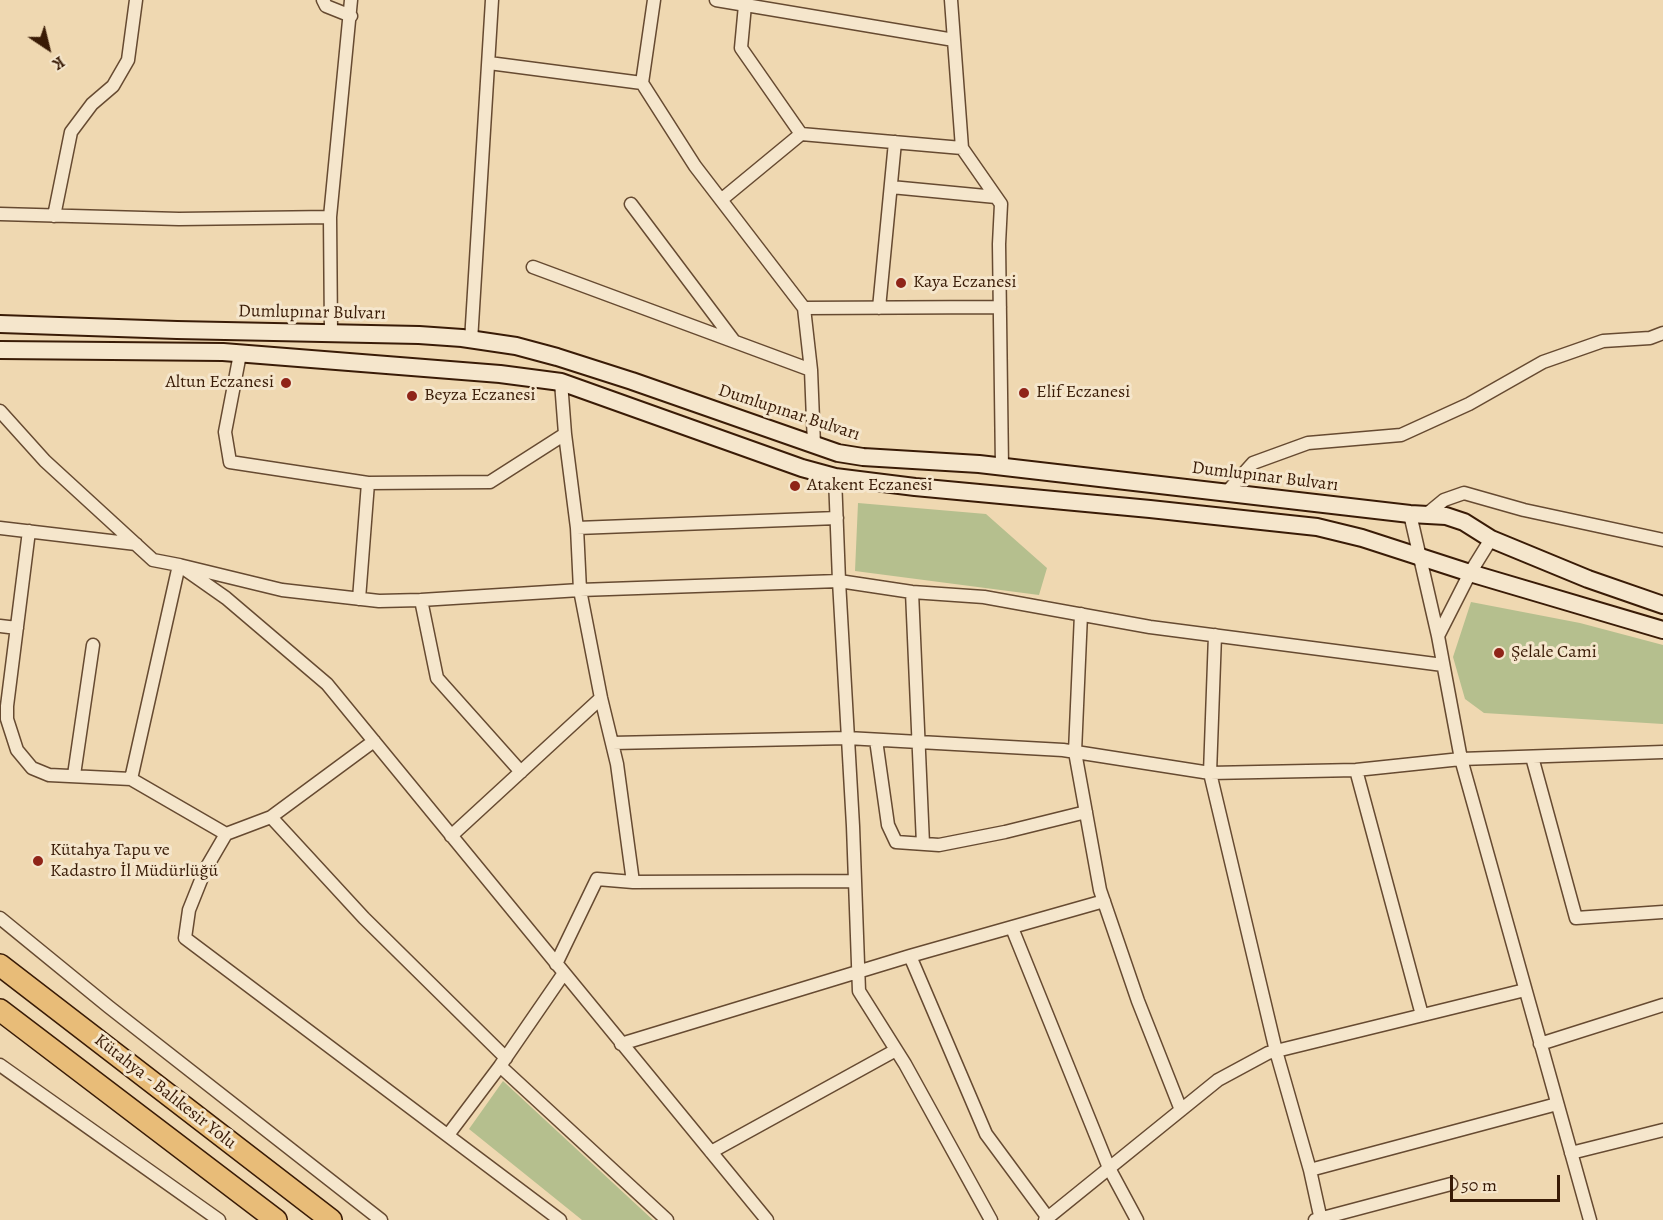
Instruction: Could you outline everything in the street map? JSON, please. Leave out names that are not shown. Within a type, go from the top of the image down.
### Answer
[{"type":"highway","name":"Kütahya - Balıkesir Yolu","points":[[0,965],[331,1220]]},
{"type":"highway","name":"Kütahya - Balıkesir Yolu","points":[[0,1010],[276,1220]]},
{"type":"main road","name":"Dumlupınar Bulvarı","points":[[0,324],[419,335],[516,346],[632,381],[814,446],[863,457],[1002,467],[1446,516],[1464,522],[1491,539],[1588,579],[1663,605]]},
{"type":"main road","points":[[0,350],[240,354],[500,374],[561,382],[802,468],[836,477],[1317,527],[1362,538],[1470,573],[1663,630]]},
{"type":"street","points":[[54,216],[71,132],[92,104],[113,86],[128,60],[136,0]]},
{"type":"street","points":[[323,0],[326,6],[351,16]]},
{"type":"street","points":[[332,333],[330,217],[351,0]]},
{"type":"street","points":[[471,341],[492,0]]},
{"type":"street","points":[[654,0],[642,84],[695,166],[804,308],[811,370],[814,446]]},
{"type":"street","points":[[716,0],[954,40]]},
{"type":"street","points":[[951,0],[962,148],[1001,204],[999,244],[1002,467]]},
{"type":"street","points":[[745,5],[741,48],[801,134]]},
{"type":"street","points":[[489,63],[642,84]]},
{"type":"street","points":[[721,200],[801,134],[962,148]]},
{"type":"street","points":[[879,308],[895,142]]},
{"type":"street","points":[[891,187],[996,197]]},
{"type":"street","points":[[631,204],[735,342]]},
{"type":"street","points":[[0,214],[179,219],[330,217]]},
{"type":"street","points":[[533,267],[811,370]]},
{"type":"street","points":[[804,308],[1000,307]]},
{"type":"street","points":[[1227,492],[1253,463],[1308,443],[1401,435],[1469,404],[1543,362],[1603,341],[1650,338],[1663,333]]},
{"type":"street","points":[[240,354],[225,432],[230,462],[368,483],[490,482],[565,434]]},
{"type":"street","points":[[561,382],[577,528],[580,590],[601,698],[617,764],[633,882]]},
{"type":"street","points":[[0,411],[45,461],[153,560],[282,590],[379,601],[580,590],[839,580],[912,592],[984,597],[1150,627],[1443,665]]},
{"type":"street","points":[[836,477],[859,991],[896,1050],[991,1220]]},
{"type":"street","points":[[359,599],[368,483]]},
{"type":"street","points":[[1590,1220],[1461,759],[1438,636],[1420,556],[1418,514],[1444,500],[1464,493],[1524,510],[1663,540]]},
{"type":"street","points":[[577,528],[837,518]]},
{"type":"street","points":[[0,528],[136,544]]},
{"type":"street","points":[[29,531],[17,628],[4,706],[17,750],[32,768],[49,775],[131,779],[226,834]]},
{"type":"street","points":[[1438,636],[1470,573],[1491,539]]},
{"type":"street","points":[[179,565],[226,598],[327,684],[767,1220]]},
{"type":"street","points":[[131,779],[179,565]]},
{"type":"street","points":[[912,592],[923,844]]},
{"type":"street","points":[[422,600],[437,678],[521,772]]},
{"type":"street","points":[[1081,615],[1075,752],[1100,890],[1138,1000],[1181,1110]]},
{"type":"street","points":[[0,626],[17,628]]},
{"type":"street","points":[[1215,635],[1210,773],[1276,1051],[1310,1170],[1319,1219],[1451,1184]]},
{"type":"street","points":[[74,775],[93,645]]},
{"type":"street","points":[[451,836],[601,698]]},
{"type":"street","points":[[612,743],[847,738],[1075,752],[1210,773],[1356,770],[1461,759],[1663,752]]},
{"type":"street","points":[[876,740],[888,825],[896,842],[939,845],[1086,812]]},
{"type":"street","points":[[374,741],[271,818],[226,834],[201,880],[189,910],[185,938],[560,1220]]},
{"type":"street","points":[[1532,757],[1576,918],[1663,912]]},
{"type":"street","points":[[1356,770],[1422,1015]]},
{"type":"street","points":[[271,818],[503,1062],[667,1220]]},
{"type":"street","points":[[447,1135],[503,1062],[560,968],[597,879],[633,882],[855,882]]},
{"type":"street","points":[[621,1044],[910,956],[1104,901]]},
{"type":"street","points":[[0,918],[109,1007],[381,1220]]},
{"type":"street","points":[[1012,928],[1108,1168],[1137,1220]]},
{"type":"street","points":[[910,956],[986,1134],[1046,1219],[1218,1080],[1268,1053],[1525,990]]},
{"type":"street","points":[[1540,1044],[1663,1005]]},
{"type":"street","points":[[711,1152],[896,1050]]},
{"type":"street","points":[[0,1065],[219,1220]]},
{"type":"street","points":[[1310,1170],[1557,1104]]},
{"type":"street","points":[[1571,1153],[1663,1130]]},
{"type":"green space","points":[[858,503],[986,514],[1047,568],[1039,595],[855,571]]},
{"type":"green space","points":[[1471,602],[1580,623],[1663,645],[1663,724],[1484,713],[1465,699],[1453,657]]},
{"type":"green space","points":[[503,1081],[653,1220],[582,1220],[469,1129]]},
{"type":"place","name":"Kaya Eczanesi","points":[[901,283]]},
{"type":"place","name":"Altun Eczanesi","points":[[286,383]]},
{"type":"place","name":"Elif Eczanesi","points":[[1024,393]]},
{"type":"place","name":"Beyza Eczanesi","points":[[412,396]]},
{"type":"place","name":"Atakent Eczanesi","points":[[795,486]]},
{"type":"place","name":"Şelale Cami","points":[[1499,653]]},
{"type":"place","name":"Kütahya Tapu ve Kadastro İl Müdürlüğü","points":[[38,861]]}]
